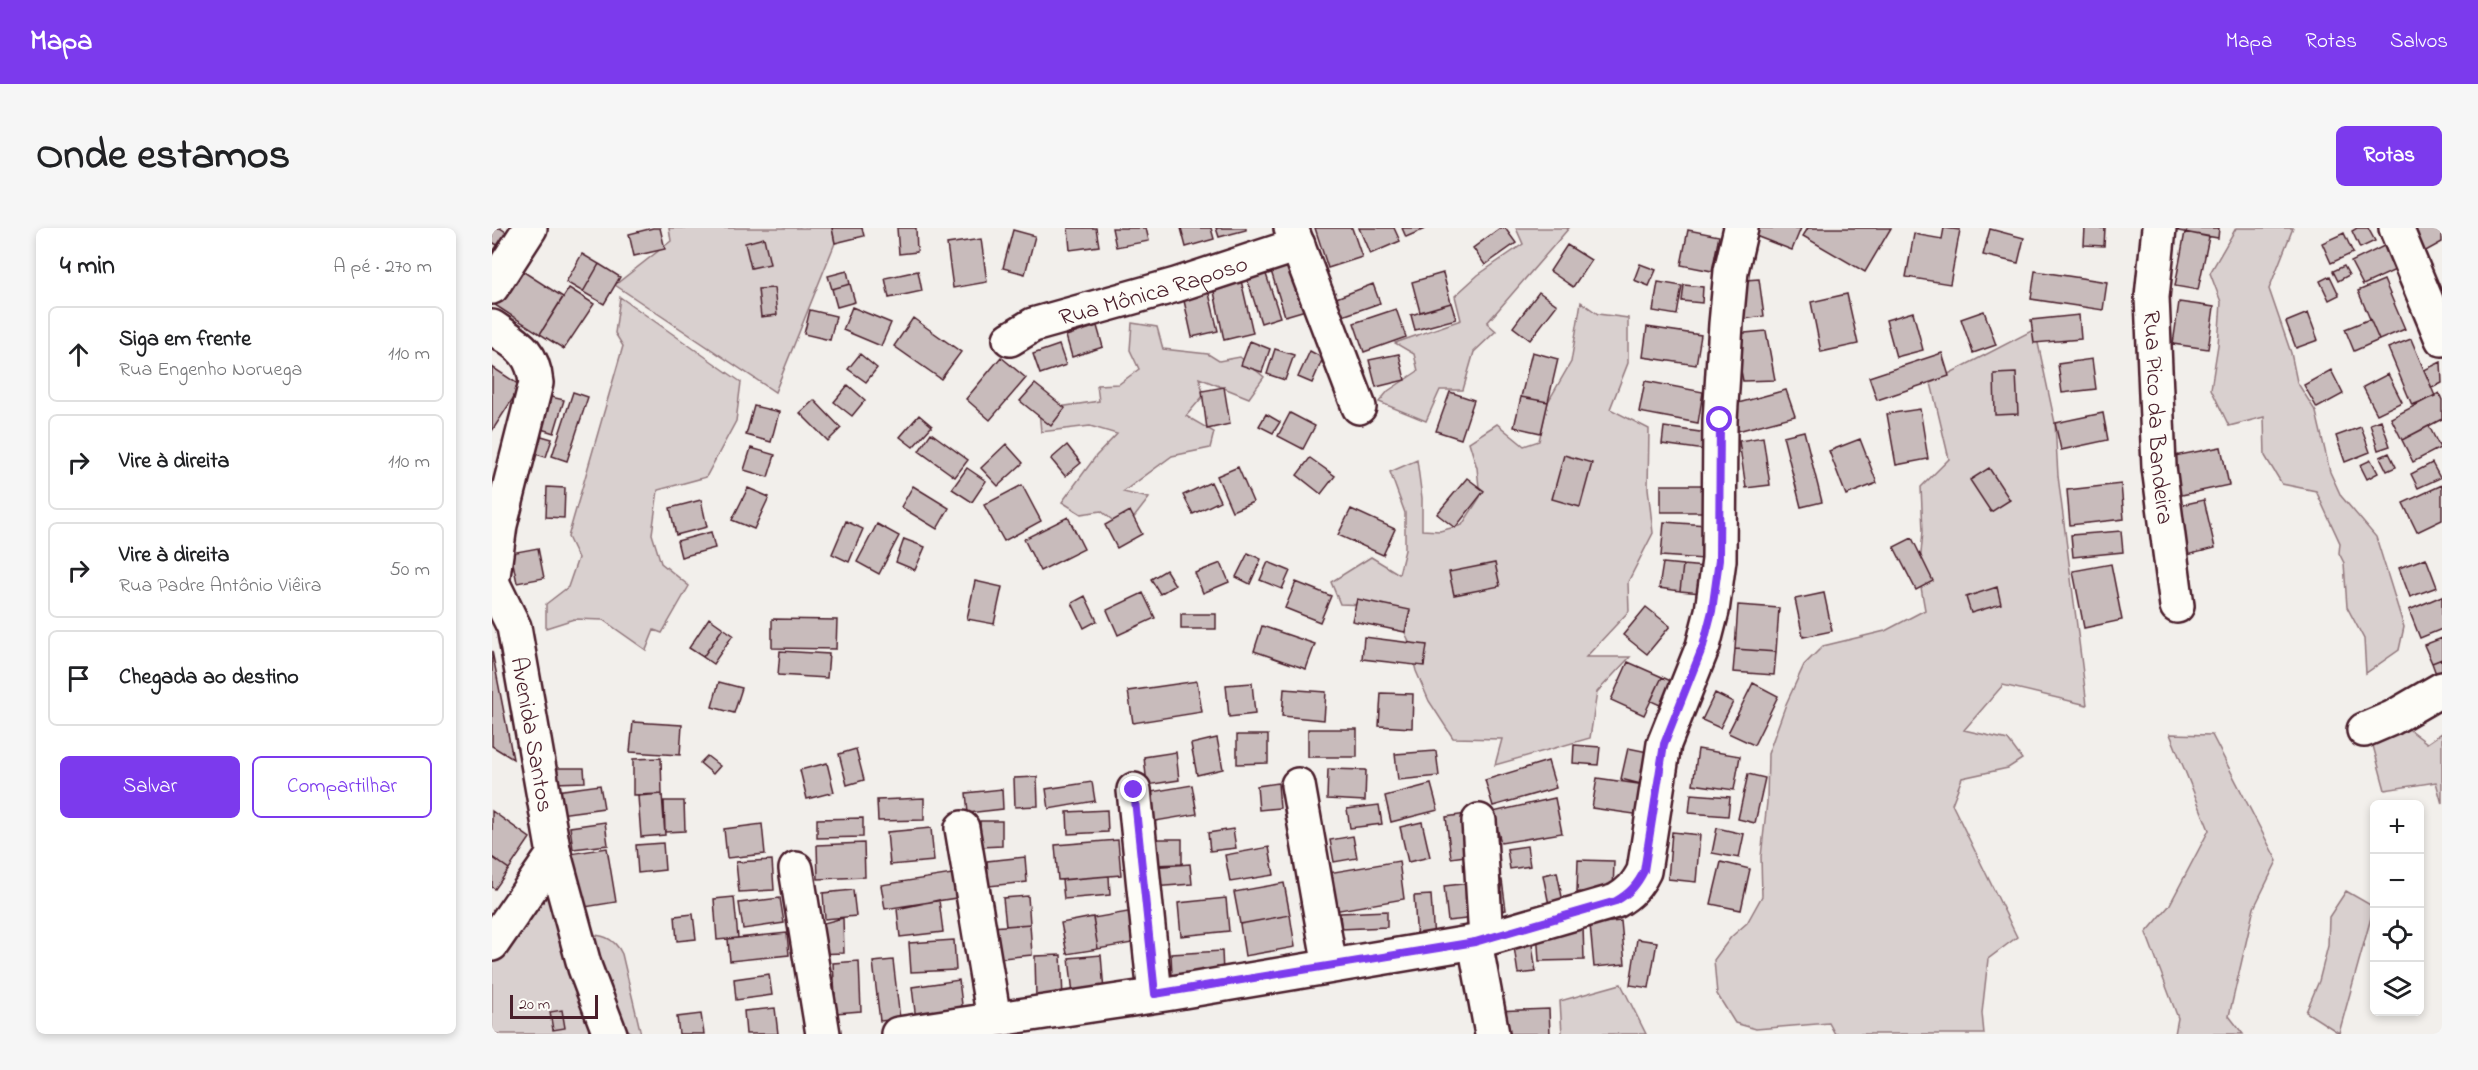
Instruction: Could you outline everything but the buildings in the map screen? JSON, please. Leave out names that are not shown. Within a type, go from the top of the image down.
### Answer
[{"type":"street","points":[[492,287],[530,228]]},
{"type":"street","points":[[898,1034],[1481,940],[1616,901],[1636,886],[1644,871],[1664,744],[1703,646],[1712,611],[1719,560],[1720,420],[1725,333],[1731,271],[1741,228]]},
{"type":"street","name":"Rua Pico da Bandeira","points":[[2159,228],[2152,297],[2159,467],[2177,606]]},
{"type":"street","points":[[2396,228],[2442,339]]},
{"type":"street","points":[[1294,237],[1359,407]]},
{"type":"street","name":"Rua Mônica Raposo","points":[[1010,339],[1034,325],[1176,285],[1294,237]]},
{"type":"street","points":[[492,327],[523,348],[535,369],[536,383],[500,525],[492,583]]},
{"type":"street","name":"Avenida Santos","points":[[492,583],[511,617],[519,648],[554,854],[585,968],[610,1034]]},
{"type":"street","points":[[2364,730],[2408,709],[2442,689]]},
{"type":"street","points":[[1298,785],[1330,966]]},
{"type":"street","points":[[1134,790],[1155,994]]},
{"type":"street","points":[[1479,821],[1481,940],[1492,1034]]},
{"type":"street","points":[[962,828],[994,1019]]},
{"type":"street","points":[[492,944],[554,854]]},
{"type":"street","points":[[796,869],[824,1034]]},
{"type":"shaded area","points":[[669,228],[832,228],[835,243],[775,392],[615,285],[671,241]]},
{"type":"shaded area","points":[[1516,228],[1569,228],[1487,323],[1496,331],[1474,352],[1463,390],[1440,390],[1426,421],[1379,402],[1388,391],[1418,371],[1414,354],[1395,343],[1461,320],[1455,296],[1478,275],[1523,244]]},
{"type":"shaded area","points":[[2236,228],[2293,228],[2269,289],[2291,353],[2297,382],[2316,412],[2330,472],[2341,496],[2376,537],[2404,627],[2399,650],[2366,673],[2364,639],[2347,607],[2344,563],[2339,553],[2340,543],[2316,491],[2282,484],[2265,456],[2264,417],[2229,426],[2211,389],[2218,345],[2221,302],[2210,273]]},
{"type":"shaded area","points":[[620,297],[741,382],[736,421],[706,477],[658,490],[652,534],[661,563],[689,586],[662,633],[654,630],[646,650],[603,620],[574,619],[546,628],[546,604],[568,587],[578,558],[568,537],[623,346],[615,333]]},
{"type":"shaded area","points":[[1581,302],[1598,314],[1628,318],[1628,363],[1610,409],[1649,429],[1648,488],[1653,533],[1628,582],[1629,611],[1586,657],[1630,657],[1597,692],[1590,738],[1495,765],[1502,739],[1453,738],[1429,701],[1416,671],[1408,639],[1392,606],[1340,604],[1331,582],[1371,557],[1399,574],[1405,550],[1405,513],[1390,472],[1417,460],[1422,498],[1422,530],[1440,531],[1462,525],[1480,497],[1477,468],[1469,442],[1497,424],[1524,446],[1539,441],[1548,402],[1571,362]]},
{"type":"shaded area","points":[[1132,323],[1157,327],[1163,349],[1208,354],[1219,361],[1240,357],[1264,377],[1249,398],[1199,378],[1204,395],[1186,416],[1214,432],[1210,448],[1172,456],[1123,492],[1149,498],[1132,520],[1116,523],[1101,511],[1081,514],[1062,502],[1096,456],[1117,434],[1090,426],[1041,432],[1039,410],[1099,401],[1097,385],[1119,384],[1139,369],[1130,350]]},
{"type":"shaded area","points":[[2035,329],[2055,423],[2058,476],[2087,705],[2003,685],[1964,730],[2008,740],[2022,759],[2008,768],[1962,778],[1952,804],[2017,937],[1988,959],[1982,1013],[1984,1034],[1835,1034],[1829,1023],[1756,1029],[1735,1023],[1717,994],[1714,960],[1731,937],[1747,923],[1762,896],[1761,857],[1767,802],[1768,754],[1786,704],[1804,665],[1823,646],[1885,631],[1925,610],[1919,576],[1923,531],[1921,487],[1949,459],[1931,383]]},
{"type":"shaded area","points":[[2406,727],[2427,743],[2442,733],[2442,804],[2436,782],[2385,790],[2372,742]]},
{"type":"shaded area","points":[[2170,734],[2212,735],[2277,861],[2254,908],[2229,1016],[2243,1034],[2175,1034],[2178,1018],[2146,933],[2169,906],[2209,830]]},
{"type":"shaded area","points":[[552,871],[607,1034],[492,1034],[492,949]]},
{"type":"shaded area","points":[[2346,891],[2370,905],[2370,921],[2339,1033],[2306,1012],[2319,981],[2328,946],[2329,917]]},
{"type":"shaded area","points":[[581,934],[605,937],[614,943],[622,954],[641,1034],[632,1034],[623,1024]]},
{"type":"shaded area","points":[[1621,984],[1646,1034],[1562,1034],[1560,1001]]},
{"type":"route","points":[[1134,790],[1155,994],[1475,942],[1592,909],[1627,895],[1636,886],[1644,871],[1664,744],[1703,646],[1712,611],[1719,560],[1720,420]]}]
